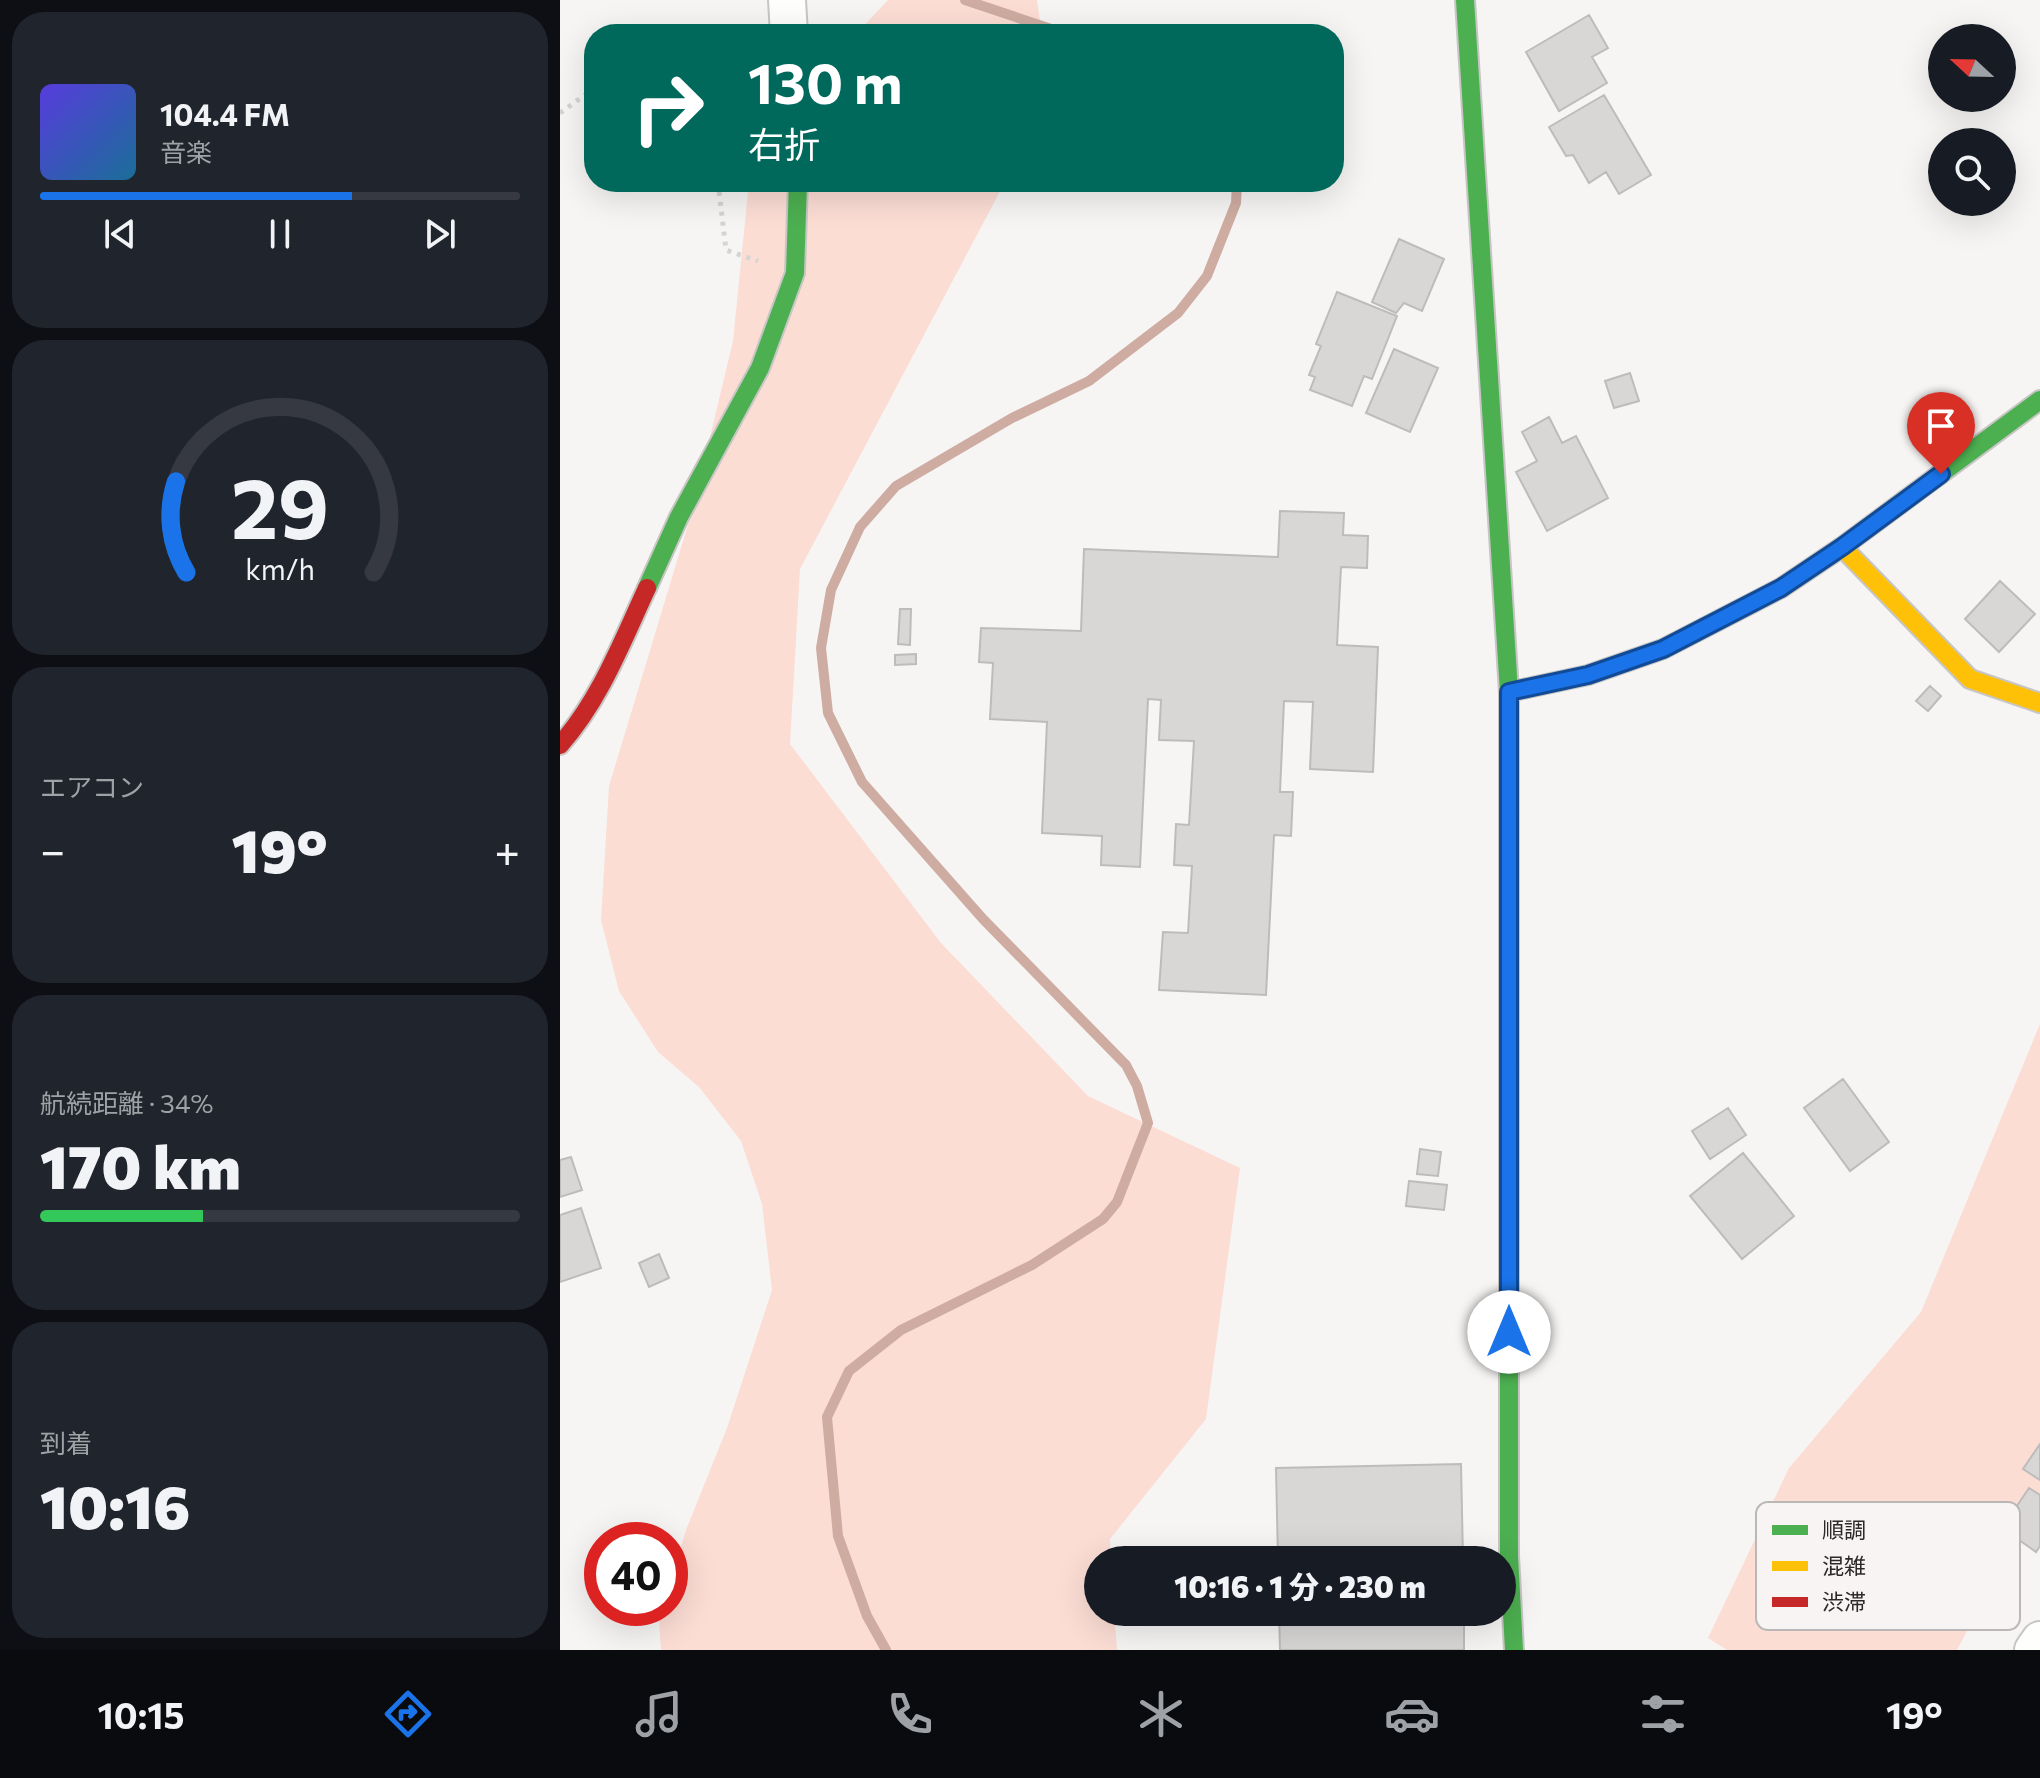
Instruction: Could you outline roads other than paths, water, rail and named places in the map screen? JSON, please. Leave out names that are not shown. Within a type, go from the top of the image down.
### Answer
[{"type":"street","points":[[787,0],[788,24]]},
{"type":"street","points":[[1465,0],[1509,692],[1509,1556],[1514,1650]]},
{"type":"street","points":[[560,745],[579,724],[612,665],[679,517],[760,368],[795,273],[798,192]]},
{"type":"street","points":[[1509,692],[1588,675],[1663,649],[1781,588],[1842,547],[2040,400]]},
{"type":"street","points":[[1842,547],[1970,679],[2040,703]]},
{"type":"street","points":[[2033,1650],[2040,1640]]},
{"type":"waterway","points":[[965,0],[1036,24]]},
{"type":"waterway","points":[[886,1650],[867,1616],[838,1536],[827,1417],[849,1371],[901,1330],[1032,1265],[1103,1219],[1117,1202],[1148,1123],[1137,1086],[1126,1065],[983,919],[862,782],[828,713],[821,648],[831,590],[860,527],[896,486],[1012,418],[1089,381],[1178,313],[1207,276],[1236,203],[1237,192]]}]
